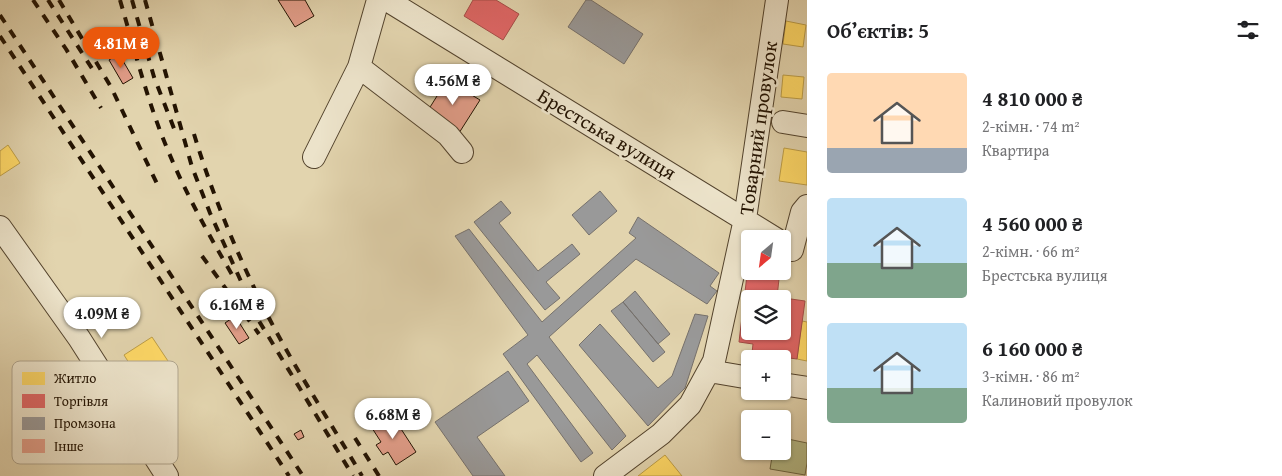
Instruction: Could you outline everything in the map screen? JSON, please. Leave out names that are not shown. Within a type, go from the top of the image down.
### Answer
[{"type":"street","points":[[314,157],[359,67],[378,0]]},
{"type":"street","name":"Брестська вулиця","points":[[387,0],[762,230]]},
{"type":"street","name":"Товарний провулок","points":[[605,476],[661,434],[679,417],[690,405],[714,361],[746,219],[777,0]]},
{"type":"street","points":[[359,67],[448,135],[462,152]]},
{"type":"street","points":[[783,122],[807,126]]},
{"type":"street","points":[[791,242],[802,212],[807,206]]},
{"type":"street","points":[[0,227],[94,361]]},
{"type":"street","points":[[709,371],[741,376]]},
{"type":"street","points":[[791,385],[807,388]]},
{"type":"street","points":[[159,464],[167,476]]},
{"type":"green space","points":[[791,440],[807,443],[805,475],[770,469],[772,460],[791,460]]},
{"type":"building: Житло","points":[[786,21],[806,25],[803,47],[783,44]]},
{"type":"building: Житло","points":[[783,75],[804,77],[802,99],[781,97]]},
{"type":"building: Житло","points":[[8,145],[20,163],[0,176],[0,151]]},
{"type":"building: Житло","points":[[784,148],[807,152],[807,185],[779,181]]},
{"type":"building: Житло","points":[[802,321],[807,322],[807,361],[797,359]]},
{"type":"building: Житло","points":[[152,337],[168,361],[128,361],[124,355]]},
{"type":"building: Житло","points":[[665,455],[682,476],[638,476]]},
{"type":"building: Торгівля","points":[[473,0],[496,0],[519,14],[503,40],[464,16]]},
{"type":"building: Торгівля","points":[[746,280],[779,280],[778,290],[745,290]]},
{"type":"building: Торгівля","points":[[791,299],[805,301],[797,359],[791,358],[791,350],[752,350],[753,344],[739,342],[741,325],[741,340],[791,340]]},
{"type":"building: Промзона","points":[[586,0],[591,0],[643,34],[624,64],[568,27]]},
{"type":"building: Промзона","points":[[600,191],[617,211],[589,235],[572,215]]},
{"type":"building: Промзона","points":[[501,201],[511,213],[499,223],[538,271],[572,244],[580,254],[546,282],[560,298],[545,310],[474,222]]},
{"type":"building: Промзона","points":[[638,217],[719,273],[710,286],[717,291],[707,304],[636,259],[549,337],[626,436],[612,450],[537,355],[527,364],[593,453],[581,462],[503,354],[528,335],[455,236],[469,229],[542,322],[636,238],[629,233]]},
{"type":"building: Промзона","points":[[635,291],[670,334],[658,344],[623,302]]},
{"type":"building: Промзона","points":[[623,302],[665,352],[653,362],[611,311]]},
{"type":"building: Промзона","points":[[695,314],[708,316],[685,388],[648,426],[579,345],[600,324],[658,388],[672,376]]},
{"type":"building: Промзона","points":[[508,371],[529,401],[477,437],[505,476],[473,476],[435,422]]},
{"type":"building: Інше","points":[[278,0],[305,0],[314,16],[295,27]]},
{"type":"building: Інше","points":[[119,54],[133,78],[123,84],[109,60]]},
{"type":"building: Інше","points":[[447,80],[480,100],[459,133],[427,112]]},
{"type":"building: Інше","points":[[235,316],[249,338],[239,344],[225,323]]},
{"type":"building: Інше","points":[[392,415],[416,452],[396,465],[388,452],[383,455],[376,445],[381,442],[372,428]]},
{"type":"building: Інше","points":[[301,430],[304,437],[298,440],[294,434]]},
{"type":"railway","points":[[33,0],[66,49],[101,108]]},
{"type":"railway","points":[[48,0],[93,70]]},
{"type":"railway","points":[[59,0],[111,87],[160,190]]},
{"type":"railway","points":[[120,0],[148,97],[161,134],[183,185],[234,278]]},
{"type":"railway","points":[[132,0],[154,77],[175,131]]},
{"type":"railway","points":[[145,0],[192,167],[210,213],[259,321],[353,476]]},
{"type":"railway","points":[[0,15],[303,476]]},
{"type":"railway","points":[[0,36],[289,476]]},
{"type":"railway","points":[[194,134],[218,204],[258,296],[291,358],[362,476]]},
{"type":"railway","points":[[202,256],[259,334]]},
{"type":"railway","points":[[355,438],[379,476]]}]
